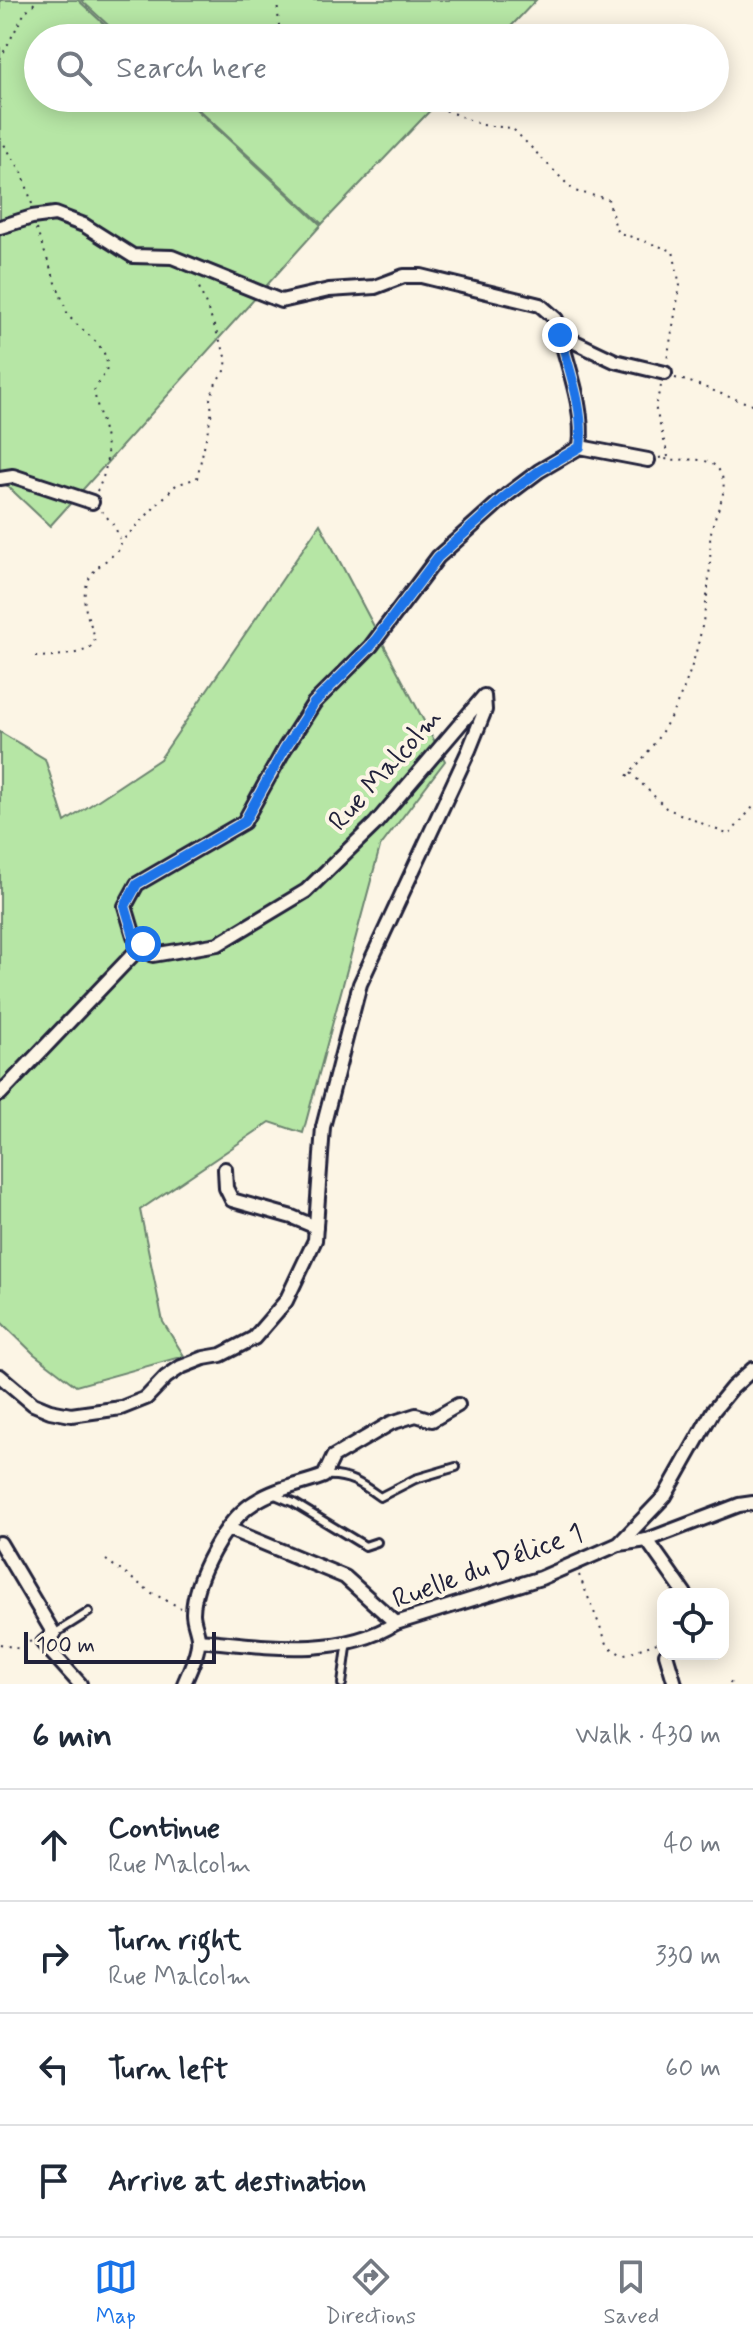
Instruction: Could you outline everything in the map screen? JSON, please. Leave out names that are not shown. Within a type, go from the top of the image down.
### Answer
[{"type":"street","points":[[0,227],[55,214],[84,225],[133,256],[172,257],[281,301],[329,290],[375,287],[404,276],[421,276],[540,305],[556,319],[579,418],[582,435],[580,447]]},
{"type":"street","points":[[560,335],[615,361],[665,373]]},
{"type":"street","points":[[0,1094],[143,944],[134,936],[125,906],[137,884],[244,822],[314,703],[371,646],[438,557],[507,495],[539,471],[580,447],[654,459]]},
{"type":"street","points":[[0,478],[13,476],[92,502]]},
{"type":"street","name":"Rue Malcolm","points":[[0,1376],[33,1404],[50,1411],[71,1415],[121,1408],[146,1398],[166,1377],[181,1367],[221,1355],[254,1338],[286,1301],[315,1240],[323,1127],[360,984],[469,750],[485,710],[484,696],[375,824],[306,891],[218,944],[153,955],[143,944]]},
{"type":"street","points":[[225,1169],[226,1188],[232,1200],[316,1227]]},
{"type":"street","name":"Ruelle du Délice 1","points":[[199,1640],[277,1647],[316,1646],[380,1633],[396,1623],[541,1578],[619,1544],[665,1496],[713,1411],[753,1369]]},
{"type":"street","points":[[184,1684],[199,1640],[193,1614],[203,1572],[238,1515],[272,1493],[324,1476],[333,1457],[391,1423],[416,1415],[432,1420],[458,1405]]},
{"type":"street","points":[[619,1544],[647,1540],[739,1505],[753,1503]]},
{"type":"street","points":[[229,1529],[345,1577],[396,1623]]},
{"type":"street","points":[[647,1540],[681,1588]]},
{"type":"street","points":[[0,1543],[54,1634],[43,1643],[75,1683]]},
{"type":"street","points":[[668,1660],[675,1684]]},
{"type":"lane","points":[[324,1476],[336,1475],[356,1480],[380,1497],[415,1479],[456,1467]]},
{"type":"lane","points":[[272,1493],[365,1546],[377,1542]]},
{"type":"lane","points":[[54,1634],[89,1612]]},
{"type":"lane","points":[[342,1684],[348,1640]]},
{"type":"path","points":[[0,59],[25,12],[38,0]]},
{"type":"path","points":[[277,0],[279,24]]},
{"type":"path","points":[[450,112],[482,125],[512,128],[574,191],[608,199],[617,232],[673,251],[680,286],[665,373],[655,406],[668,456],[654,459]]},
{"type":"path","points":[[0,138],[23,174],[34,217],[68,315],[75,325],[97,342],[107,365],[94,391],[106,430],[107,454],[102,481],[92,502],[115,527],[121,542],[120,549],[88,579],[83,609],[96,636],[94,644],[84,652],[35,657]]},
{"type":"path","points":[[121,542],[176,485],[197,478],[212,411],[210,399],[217,380],[225,371],[227,359],[192,266]]},
{"type":"path","points":[[665,373],[699,383],[718,395],[753,404]]},
{"type":"path","points":[[627,776],[647,757],[673,716],[698,652],[711,533],[724,490],[720,472],[706,460],[654,459]]},
{"type":"path","points":[[630,772],[666,808],[729,835],[753,807]]},
{"type":"path","points":[[106,1560],[152,1593],[193,1614]]},
{"type":"path","points":[[574,1563],[608,1646],[622,1655],[657,1644]]},
{"type":"path","points":[[0,1644],[20,1649],[39,1635],[43,1643]]},
{"type":"path","points":[[730,1684],[732,1677]]},
{"type":"green space","points":[[0,0],[78,0],[104,24],[24,24],[24,112],[199,112],[321,225],[50,526],[0,479]]},
{"type":"green space","points":[[81,0],[536,0],[513,24],[107,24]]},
{"type":"green space","points":[[201,112],[429,112],[322,224]]},
{"type":"green space","points":[[320,524],[445,761],[380,847],[303,1133],[270,1122],[140,1210],[163,1322],[184,1356],[76,1386],[34,1354],[0,1321],[0,732],[45,759],[65,822],[160,759]]},
{"type":"route","points":[[143,944],[134,936],[125,906],[137,884],[244,822],[314,703],[371,646],[438,557],[507,495],[539,471],[580,447],[582,435],[579,418],[560,335]]}]
